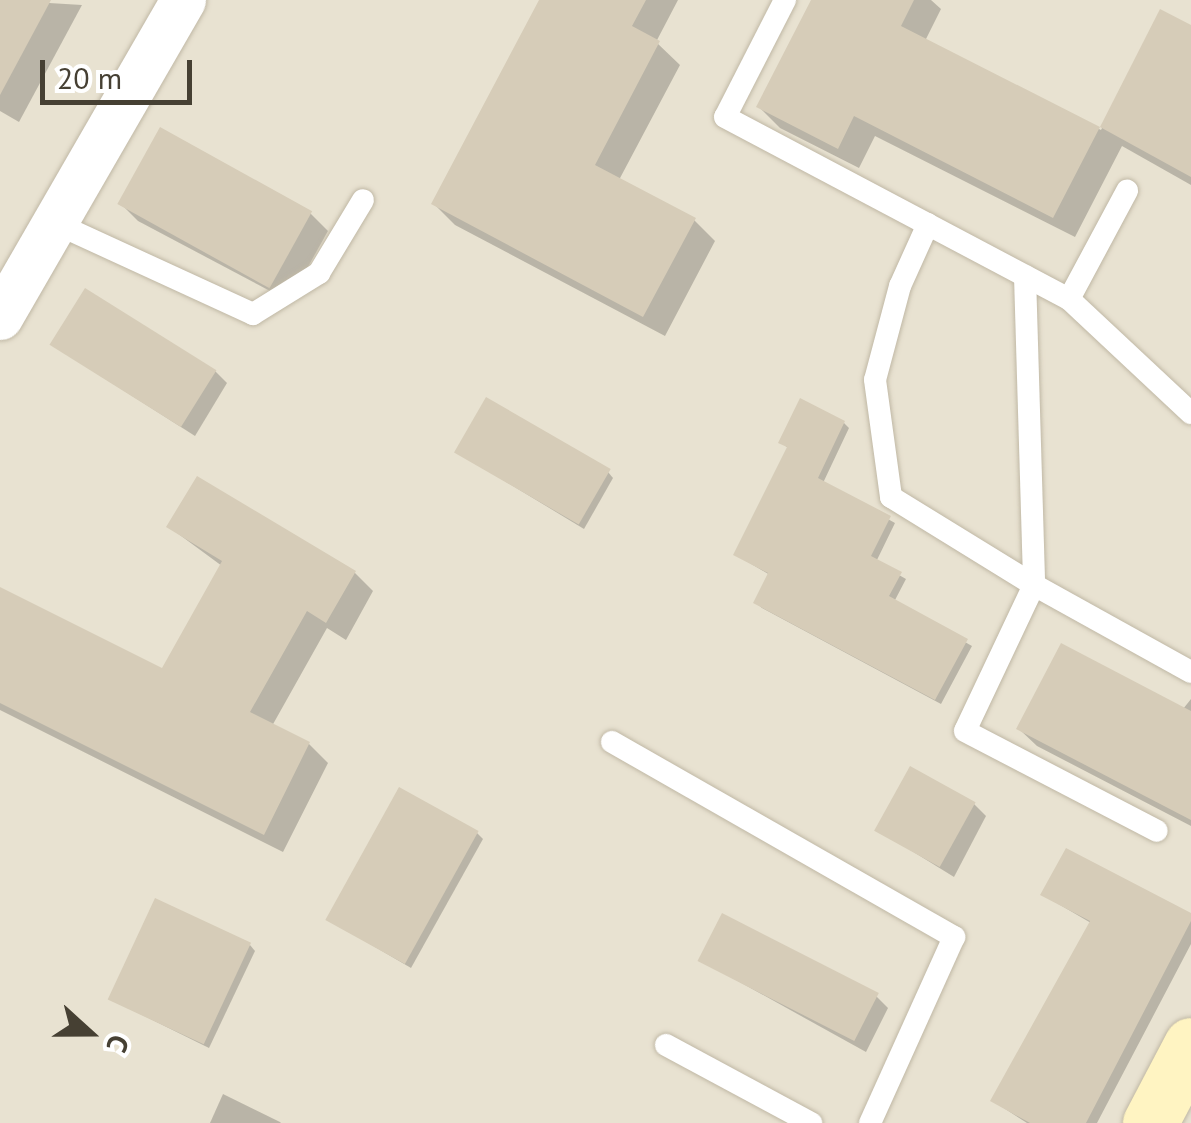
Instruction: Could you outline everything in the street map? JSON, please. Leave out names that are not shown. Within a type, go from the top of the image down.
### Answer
[{"type":"street","points":[[0,317],[183,0]]},
{"type":"street","points":[[1150,1123],[1191,1045]]},
{"type":"lane","points":[[785,0],[725,118],[1070,300],[1191,413]]},
{"type":"lane","points":[[1070,300],[1127,191]]},
{"type":"lane","points":[[54,223],[252,314],[318,273],[363,200]]},
{"type":"lane","points":[[928,224],[900,286],[875,380],[891,497],[1034,585],[1191,672]]},
{"type":"lane","points":[[1025,276],[1034,585],[965,731],[1157,831]]},
{"type":"lane","points":[[612,742],[954,937],[870,1123]]},
{"type":"lane","points":[[666,1045],[811,1123]]},
{"type":"shaded area","points":[[0,0],[1191,0],[1191,1123],[0,1123]]},
{"type":"building","points":[[0,0],[51,0],[0,95]]},
{"type":"building","points":[[539,0],[646,0],[632,26],[660,41],[595,165],[696,218],[643,317],[431,204]]},
{"type":"building","points":[[811,0],[914,0],[901,26],[1100,127],[1053,218],[854,116],[838,149],[756,107]]},
{"type":"building","points":[[1160,9],[1191,25],[1191,177],[1100,127]]},
{"type":"building","points":[[160,127],[312,211],[270,288],[117,204]]},
{"type":"building","points":[[85,288],[216,370],[181,427],[49,345]]},
{"type":"building","points":[[486,397],[611,469],[579,524],[454,452]]},
{"type":"building","points":[[800,398],[845,421],[818,478],[891,516],[871,556],[902,572],[889,596],[968,639],[935,700],[753,603],[768,573],[733,555],[787,447],[778,443]]},
{"type":"building","points":[[197,476],[356,571],[326,623],[307,611],[250,712],[310,742],[264,835],[0,703],[0,587],[162,668],[222,561],[166,527]]},
{"type":"building","points":[[1061,643],[1191,711],[1191,820],[1016,729]]},
{"type":"building","points":[[910,766],[976,802],[940,867],[874,831]]},
{"type":"building","points":[[399,787],[479,831],[405,964],[325,920]]},
{"type":"building","points":[[1066,848],[1191,913],[1191,921],[1086,1123],[1030,1123],[990,1101],[1090,921],[1040,895]]},
{"type":"building","points":[[155,898],[251,943],[204,1044],[108,1000]]},
{"type":"building","points":[[722,913],[879,993],[854,1041],[697,961]]}]
